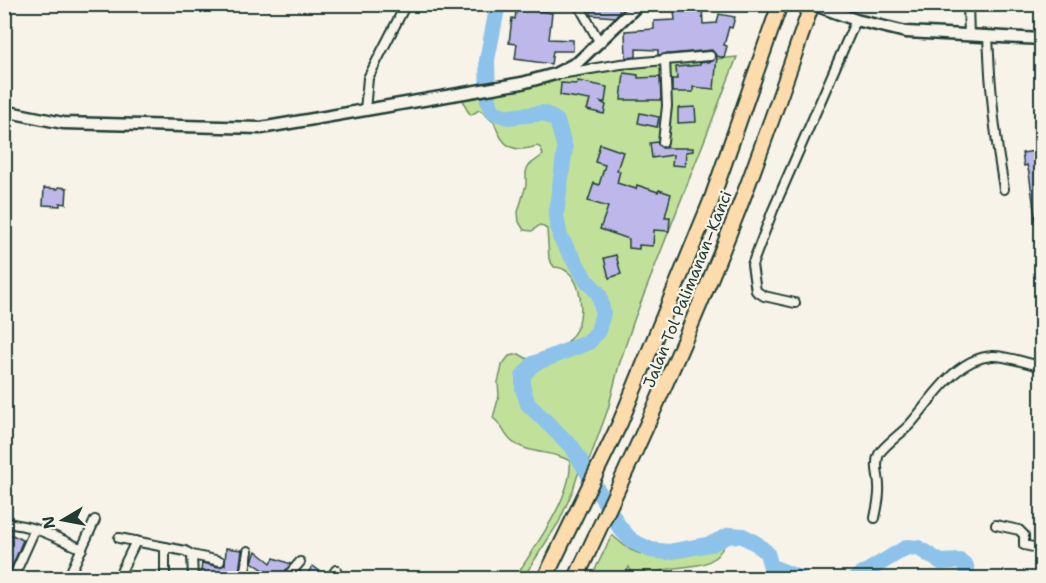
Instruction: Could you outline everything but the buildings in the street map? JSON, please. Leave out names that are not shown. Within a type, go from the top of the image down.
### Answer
[{"type":"highway","name":"Jalan Tol Palimanan–Kanci","points":[[545,579],[620,423],[711,201],[780,4]]},
{"type":"highway","name":"Jalan Tol Palimanan–Kanci","points":[[576,579],[681,351],[737,215],[812,4]]},
{"type":"street","points":[[365,110],[368,78],[406,4]]},
{"type":"street","points":[[578,4],[600,43]]},
{"type":"street","points":[[555,74],[583,59],[639,4]]},
{"type":"street","points":[[812,4],[856,20],[906,32],[1041,39]]},
{"type":"street","points":[[968,4],[969,36]]},
{"type":"street","points":[[795,303],[764,296],[756,291],[752,265],[773,210],[856,20]]},
{"type":"street","points":[[988,37],[996,142],[1004,189]]},
{"type":"street","points":[[4,111],[63,123],[249,129],[302,123],[522,83],[555,74],[665,59],[710,56]]},
{"type":"street","points":[[663,142],[667,106],[665,59]]},
{"type":"street","points":[[875,518],[879,503],[876,469],[880,454],[911,423],[938,388],[966,366],[993,356],[1041,366]]},
{"type":"street","points":[[68,579],[95,520]]},
{"type":"street","points":[[4,523],[20,524],[36,529],[82,549]]},
{"type":"street","points":[[996,525],[1019,530],[1024,535],[1024,545],[1041,549]]},
{"type":"street","points":[[13,579],[36,529]]},
{"type":"street","points":[[119,538],[185,551],[192,555],[220,561]]},
{"type":"street","points":[[118,579],[136,542]]},
{"type":"street","points":[[165,547],[165,579]]},
{"type":"street","points":[[247,577],[248,551]]},
{"type":"street","points":[[192,555],[193,579]]},
{"type":"street","points":[[286,579],[300,562]]},
{"type":"street","points":[[330,579],[336,570]]},
{"type":"green space","points":[[737,57],[634,320],[608,409],[589,461],[576,445],[531,402],[527,388],[527,378],[536,368],[592,345],[602,333],[607,313],[603,292],[590,277],[564,236],[560,215],[569,147],[561,119],[545,109],[526,109],[508,113],[496,108],[492,100],[494,94],[547,83],[580,72]]},
{"type":"green space","points":[[479,93],[489,115],[508,121],[543,117],[554,124],[560,148],[552,215],[556,239],[583,282],[595,296],[598,313],[594,329],[587,339],[564,347],[578,326],[580,318],[578,289],[570,274],[554,267],[549,259],[547,229],[540,225],[532,231],[524,230],[519,222],[518,212],[526,185],[526,172],[528,166],[543,155],[541,148],[537,146],[521,149],[509,146],[501,137],[494,122],[483,112],[479,110],[471,115],[461,95]]},
{"type":"green space","points":[[519,354],[531,361],[519,375],[519,390],[524,407],[570,451],[579,464],[579,471],[559,522],[523,578],[515,578],[559,506],[569,475],[570,461],[520,447],[511,441],[500,424],[493,418],[499,396],[498,382],[502,365],[509,356]]},
{"type":"green space","points":[[612,535],[631,550],[654,557],[703,552],[725,544],[713,559],[706,563],[664,570],[647,579],[634,578],[629,567],[623,578],[591,578]]},
{"type":"waterway","points":[[498,4],[487,60],[488,101],[493,112],[508,117],[544,113],[557,121],[565,148],[556,215],[560,237],[586,280],[599,294],[603,313],[598,331],[589,342],[533,364],[523,376],[523,389],[528,404],[573,448],[620,528],[632,541],[651,550],[668,552],[711,544],[730,535],[743,536],[767,553],[774,578]]},
{"type":"waterway","points":[[856,578],[907,547],[918,548],[941,562],[960,561],[966,566],[968,578]]},
{"type":"waterway","points":[[772,567],[799,578]]}]
